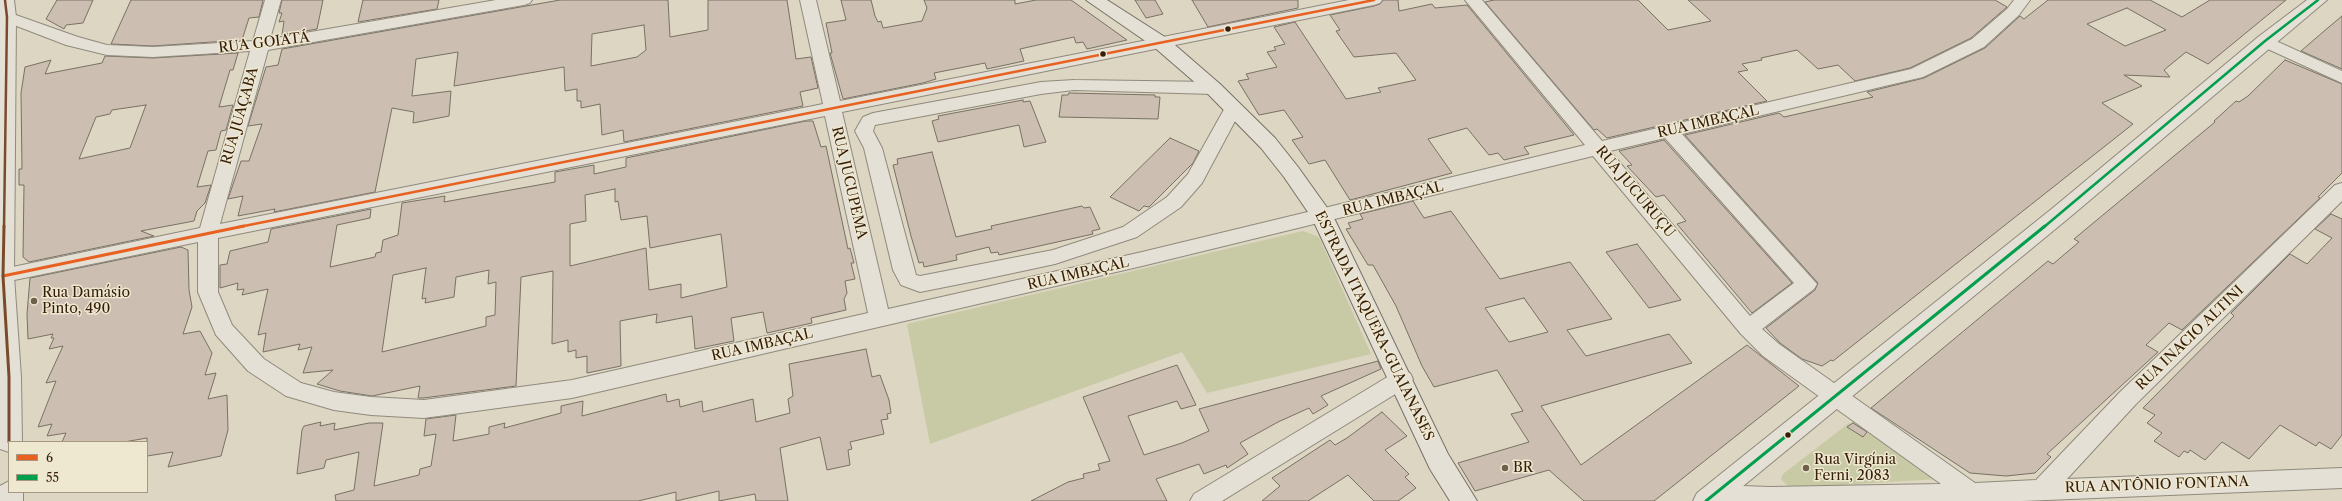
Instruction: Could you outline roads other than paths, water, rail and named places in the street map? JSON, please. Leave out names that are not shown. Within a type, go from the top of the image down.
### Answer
[{"type":"street","name":"RUA JUAÇABA","points":[[208,233],[273,0]]},
{"type":"street","name":"RUA GOIATÁ","points":[[4,5],[72,41],[107,50],[153,52],[260,46],[524,0]]},
{"type":"street","name":"RUA JUCUPEMA","points":[[808,0],[880,319]]},
{"type":"street","name":"ESTRADA ITAQUERA-GUAIANASES","points":[[1095,0],[1161,43],[1213,88],[1268,143],[1322,216],[1402,379],[1439,461],[1464,501]]},
{"type":"street","points":[[3,276],[208,233],[1374,0]]},
{"type":"street","name":"RUA JUCURUÇU","points":[[1473,0],[1748,328]]},
{"type":"street","name":"RUA IMBAÇAL","points":[[208,233],[208,292],[223,329],[256,366],[294,390],[334,400],[371,406],[424,409],[572,389],[1322,216],[1599,150],[1669,131],[1917,73],[1978,43],[2013,12],[2022,0]]},
{"type":"street","points":[[1710,498],[2062,212],[2265,40],[2318,0]]},
{"type":"street","points":[[4,5],[2,155],[3,276],[9,377],[10,441]]},
{"type":"street","points":[[2265,40],[2342,78]]},
{"type":"street","points":[[1213,88],[1074,85],[1041,88],[873,119],[869,121],[864,131],[873,148],[903,270],[908,280],[920,284],[1055,257],[1130,232],[1174,202],[1196,178],[1233,108]]},
{"type":"street","points":[[1669,131],[1807,284],[1748,328],[1771,350],[1971,493]]},
{"type":"street","name":"RUA INACIO ALTINI","points":[[2042,490],[2128,398],[2342,190]]},
{"type":"street","points":[[1202,501],[1402,379]]},
{"type":"street","name":"ESTRADA ITAQUERA-GUAIANASES","points":[[1439,461],[1445,501]]},
{"type":"street","name":"RUA ANTÔNIO FONTANA","points":[[1710,498],[1971,493],[2338,475]]},
{"type":"place","name":"Rua Damásio Pinto, 490","points":[[34,301]]},
{"type":"place","name":"BR","points":[[1505,468]]},
{"type":"place","name":"Rua Virgínia Ferni, 2083","points":[[1806,468]]}]
